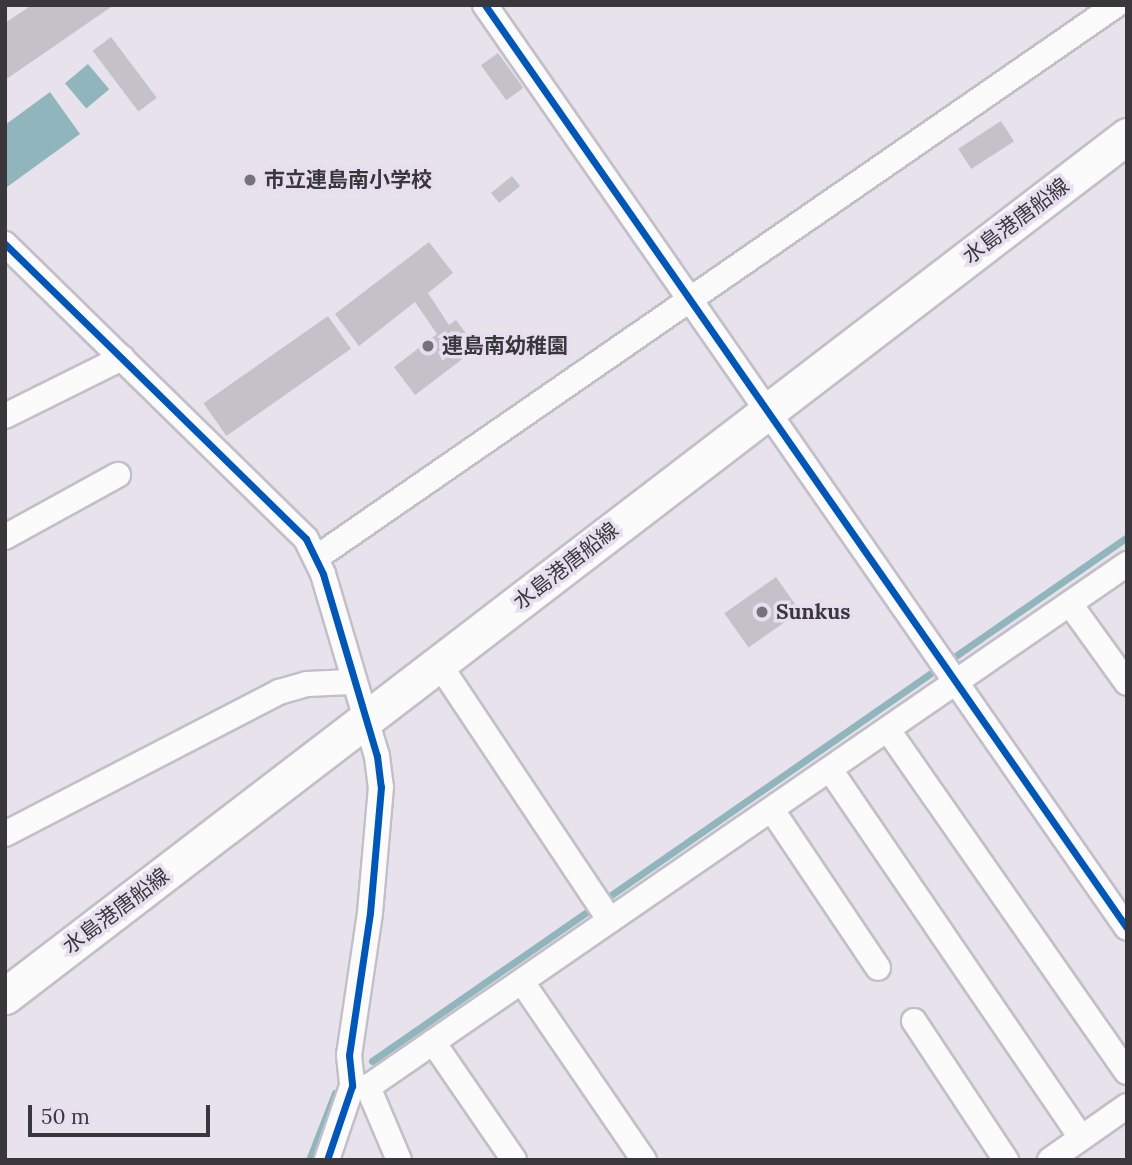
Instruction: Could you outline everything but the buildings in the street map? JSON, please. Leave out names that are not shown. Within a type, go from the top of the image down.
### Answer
[{"type":"main road","name":"水島港唐船線","points":[[5,996],[1127,136]]},
{"type":"street","points":[[485,5],[689,302],[769,411],[1127,928]]},
{"type":"street","points":[[316,558],[1116,5]]},
{"type":"street","points":[[5,244],[306,540],[316,558],[352,682],[377,756],[380,816],[349,1055],[360,1086],[399,1160]]},
{"type":"street","points":[[5,416],[122,358]]},
{"type":"street","points":[[5,537],[118,475]]},
{"type":"street","points":[[327,1160],[360,1086],[433,1042],[522,982],[603,909],[772,810],[831,771],[888,730],[949,672],[1070,604],[1127,564]]},
{"type":"street","points":[[1070,604],[1127,683]]},
{"type":"street","points":[[439,664],[603,909]]},
{"type":"street","points":[[8,826],[279,692],[307,684],[352,682]]},
{"type":"street","points":[[888,730],[1127,1072]]},
{"type":"street","points":[[831,771],[1082,1138]]},
{"type":"street","points":[[772,810],[878,968]]},
{"type":"street","points":[[522,982],[644,1160]]},
{"type":"street","points":[[914,1021],[1006,1160]]},
{"type":"street","points":[[433,1042],[514,1160]]},
{"type":"street","points":[[1050,1160],[1127,1106]]},
{"type":"water","points":[[88,64],[109,89],[86,109],[65,83]]},
{"type":"water","points":[[50,92],[80,134],[7,187],[5,125]]},
{"type":"waterway","points":[[372,1061],[1127,537]]},
{"type":"waterway","points":[[309,1160],[335,1093]]},
{"type":"cycle path","points":[[485,5],[1127,928]]},
{"type":"cycle path","points":[[5,244],[306,539],[323,574],[377,756],[381,787],[370,913],[349,1055],[352,1086],[327,1160]]},
{"type":"place","name":"市立連島南小学校","points":[[250,180]]},
{"type":"place","name":"連島南幼稚園","points":[[428,346]]},
{"type":"place","name":"Sunkus","points":[[762,612]]}]
